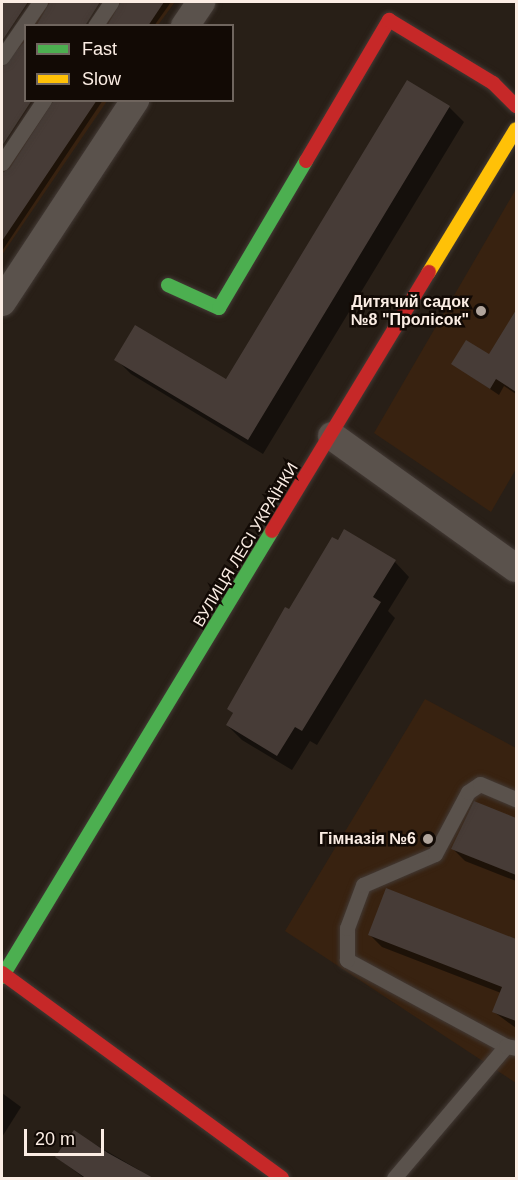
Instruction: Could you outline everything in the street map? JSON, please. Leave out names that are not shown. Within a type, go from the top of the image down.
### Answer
[{"type":"street","points":[[186,24],[201,2]]},
{"type":"street","points":[[168,285],[219,308],[389,20],[493,83],[516,106]]},
{"type":"street","points":[[2,302],[134,102]]},
{"type":"street","name":"ВУЛИЦЯ ЛЕСІ УКРАЇНКИ","points":[[2,975],[332,436],[516,129]]},
{"type":"street","points":[[332,436],[516,568]]},
{"type":"street","points":[[2,975],[282,1179]]},
{"type":"lane","points":[[25,24],[40,2]]},
{"type":"lane","points":[[96,24],[111,2]]},
{"type":"lane","points":[[2,57],[24,25]]},
{"type":"lane","points":[[2,163],[43,102]]},
{"type":"lane","points":[[394,1179],[511,1047],[347,960],[347,928],[363,885],[435,854],[468,792],[480,784],[516,799]]},
{"type":"shaded area","points":[[2,2],[175,2],[159,24],[24,24],[24,102],[106,102],[2,255]]},
{"type":"shaded area","name":"Дитячий садок №8 \"Пролісок\"","points":[[516,189],[516,469],[491,512],[374,433]]},
{"type":"shaded area","name":"Гімназія №6","points":[[425,699],[516,748],[516,1083],[285,931]]},
{"type":"building","points":[[2,2],[28,2],[2,41]]},
{"type":"building","points":[[50,2],[100,2],[86,24],[37,24]]},
{"type":"building","points":[[121,2],[164,2],[149,24],[108,24]]},
{"type":"building","points":[[24,42],[24,102],[31,102],[2,146],[2,67]]},
{"type":"building","points":[[407,80],[450,106],[248,440],[114,360],[135,325],[226,379]]},
{"type":"building","points":[[53,102],[96,102],[2,241],[2,173],[10,168]]},
{"type":"building","points":[[516,310],[516,392],[496,379],[490,389],[451,364],[466,340],[489,354]]},
{"type":"building","points":[[344,529],[396,560],[373,597],[381,602],[302,731],[295,727],[277,756],[226,725],[233,713],[227,709],[285,607],[289,609],[332,537],[338,540]]},
{"type":"building","points":[[474,801],[516,818],[516,875],[451,849]]},
{"type":"building","points":[[386,888],[516,939],[516,1021],[492,1012],[502,987],[368,935]]},
{"type":"building","points":[[74,1130],[108,1153],[155,1179],[87,1179],[55,1157]]},
{"type":"traffic: fast","points":[[168,285],[219,308],[306,161]]},
{"type":"traffic: fast","points":[[2,977],[272,531]]},
{"type":"traffic: slow","points":[[429,272],[516,129]]},
{"type":"traffic: jam","points":[[306,161],[389,20],[493,83],[516,106]]},
{"type":"traffic: jam","points":[[272,531],[429,272]]},
{"type":"traffic: jam","points":[[2,973],[282,1178]]},
{"type":"place","name":"Дитячий садок №8 \"Пролісок\"","points":[[481,311]]},
{"type":"place","name":"Гімназія №6","points":[[428,839]]}]
